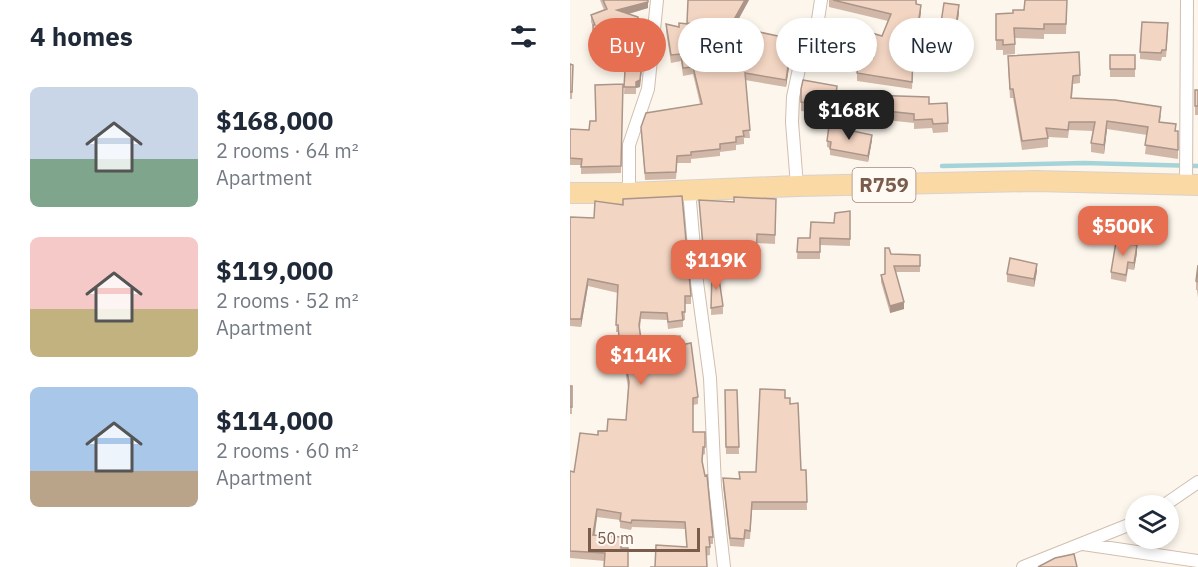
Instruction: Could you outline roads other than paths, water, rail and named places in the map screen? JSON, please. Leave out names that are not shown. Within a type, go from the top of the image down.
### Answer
[{"type":"main road","name":"R759","points":[[570,193],[1035,181],[1192,185]]},
{"type":"street","points":[[629,193],[629,145],[648,89],[657,0]]},
{"type":"street","points":[[798,186],[792,122],[793,97],[799,69],[817,26],[821,0]]},
{"type":"street","points":[[1187,0],[1192,185]]},
{"type":"street","points":[[689,190],[697,282],[710,378],[715,486],[724,567]]},
{"type":"street","points":[[1179,495],[1198,482]]},
{"type":"street","points":[[1023,567],[1125,527]]},
{"type":"street","points":[[1083,544],[1198,561]]},
{"type":"waterway","points":[[942,166],[1084,163],[1198,166]]}]
